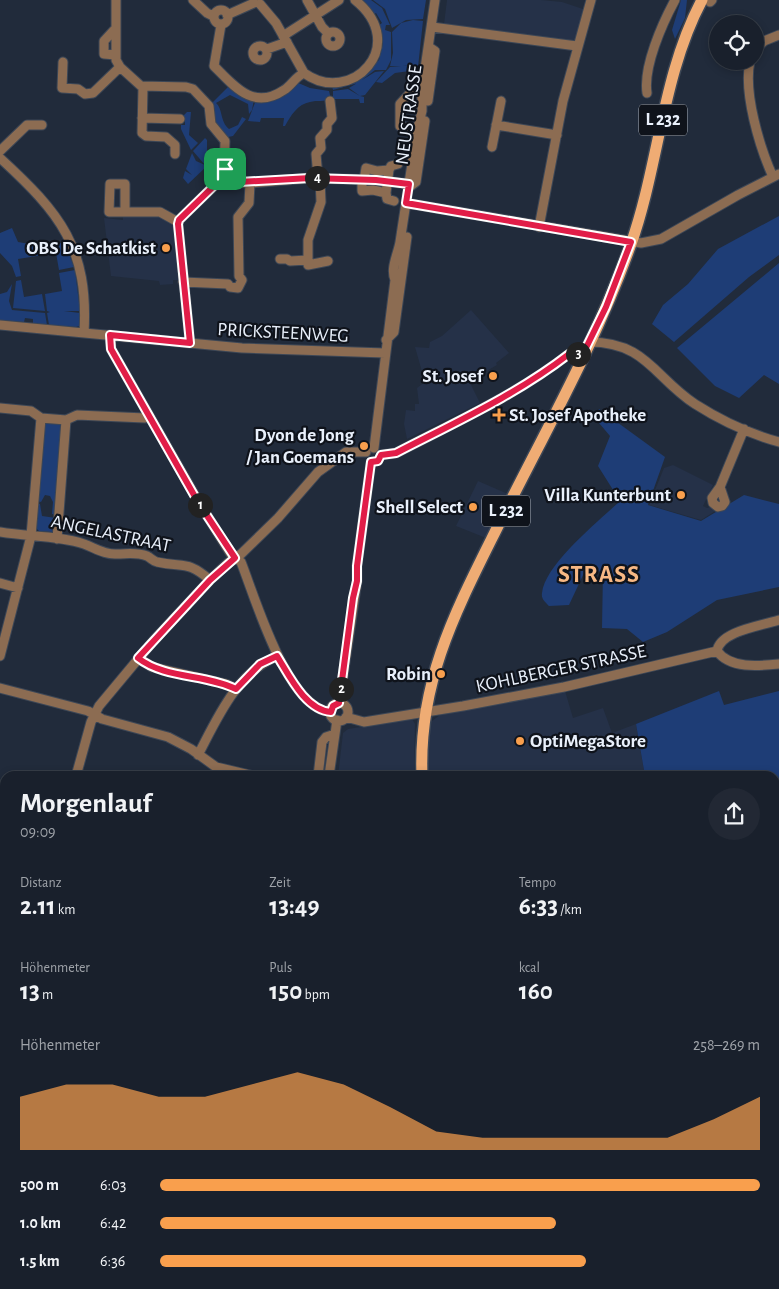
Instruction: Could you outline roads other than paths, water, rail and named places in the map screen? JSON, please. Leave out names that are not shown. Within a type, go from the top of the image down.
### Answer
[{"type":"main road","name":"L 232","points":[[422,771],[424,713],[434,671],[450,628],[606,307],[631,242],[680,52],[708,1]]},
{"type":"street","points":[[116,0],[116,55],[120,67],[143,87],[186,87],[193,89],[209,106],[212,124],[224,139],[224,176],[178,222],[190,343]]},
{"type":"street","points":[[193,0],[213,16],[215,22],[221,25]]},
{"type":"street","points":[[307,0],[315,16],[328,33]]},
{"type":"street","points":[[267,49],[285,39],[339,0]]},
{"type":"street","points":[[228,15],[257,2],[276,23],[304,73],[331,83],[346,81],[359,74],[375,56],[379,44],[377,29],[368,13],[355,0]]},
{"type":"street","points":[[429,47],[435,0]]},
{"type":"street","points":[[539,227],[577,46],[591,0]]},
{"type":"street","points":[[647,93],[645,80],[651,59],[675,0]]},
{"type":"street","points":[[213,16],[220,10],[228,15]]},
{"type":"street","points":[[228,15],[227,21],[221,25],[213,64],[238,92],[254,97],[274,95],[287,88],[296,77],[304,73]]},
{"type":"street","points":[[432,27],[577,46]]},
{"type":"street","points":[[764,42],[779,35]]},
{"type":"street","name":"NEUSTRASSE","points":[[404,215],[408,186],[417,131],[422,111],[424,95],[422,89],[429,47],[434,51],[416,182],[408,186]]},
{"type":"street","points":[[63,62],[62,88],[78,89],[85,94],[93,93],[120,67]]},
{"type":"street","points":[[406,203],[631,242],[641,243],[661,239],[776,175],[759,144],[755,125],[749,70]]},
{"type":"street","points":[[143,87],[143,134],[165,136],[176,145],[175,154]]},
{"type":"street","points":[[417,131],[400,126],[400,104],[412,91],[422,89]]},
{"type":"street","points":[[308,266],[308,240],[321,202],[316,154],[321,148],[320,138],[327,130],[327,124],[332,118],[330,101]]},
{"type":"street","points":[[492,147],[501,101]]},
{"type":"street","points":[[142,118],[180,119]]},
{"type":"street","points":[[0,151],[27,125],[42,125]]},
{"type":"street","points":[[496,125],[557,135]]},
{"type":"street","points":[[0,158],[41,198],[69,238],[80,263],[84,283],[84,333]]},
{"type":"street","points":[[394,201],[387,199],[386,193],[391,166],[398,164]]},
{"type":"street","points":[[386,193],[373,190],[362,191],[363,180],[366,168],[377,171],[390,170]]},
{"type":"street","points":[[225,169],[239,182]]},
{"type":"street","points":[[218,182],[319,179],[388,181],[408,186]]},
{"type":"street","points":[[183,282],[228,284],[230,287],[238,288],[242,280],[239,276],[238,218],[249,202],[250,182]]},
{"type":"street","points":[[125,212],[125,184],[110,184],[109,212],[125,212],[160,212],[178,222]]},
{"type":"street","points":[[381,455],[378,461],[371,462],[366,458],[370,450],[395,280],[393,276],[396,252],[400,246],[404,215]]},
{"type":"street","points":[[386,340],[394,332],[408,225],[404,215]]},
{"type":"street","points":[[280,259],[287,259],[308,266],[328,260]]},
{"type":"street","name":"PRICKSTEENWEG","points":[[0,325],[242,348],[385,354]]},
{"type":"street","points":[[110,335],[111,349],[198,502],[235,558],[241,562],[277,656],[304,695],[316,707],[331,712],[337,720],[330,771]]},
{"type":"street","points":[[589,342],[615,344],[628,349],[643,358],[694,403],[744,429],[779,442]]},
{"type":"street","points":[[381,455],[396,453],[500,400],[536,379],[569,354],[576,353],[582,356]]},
{"type":"street","points":[[0,408],[31,410],[41,418],[66,420],[77,415],[145,418],[149,416]]},
{"type":"street","points":[[0,656],[31,536],[41,418]]},
{"type":"street","points":[[57,539],[66,420]]},
{"type":"street","points":[[720,487],[744,429]]},
{"type":"street","points":[[77,771],[94,714],[107,693],[210,580],[278,518],[318,472],[346,452],[378,450],[381,455]]},
{"type":"street","points":[[339,703],[357,581],[357,566],[371,462]]},
{"type":"street","name":"ANGELASTRAAT","points":[[0,532],[57,539],[85,544],[94,550],[118,554],[125,552],[147,556],[156,562],[192,566],[210,580]]},
{"type":"street","points":[[0,583],[18,588]]},
{"type":"street","points":[[779,620],[726,636],[718,644],[717,651],[721,656],[733,663],[779,664]]},
{"type":"street","name":"KOHLBERGER STRASSE","points":[[346,717],[364,722],[424,713],[564,687],[717,651]]},
{"type":"street","points":[[198,755],[224,705],[236,689],[260,664],[277,656]]},
{"type":"street","points":[[138,658],[152,667],[222,683],[236,689]]},
{"type":"street","points":[[0,688],[168,737],[216,767],[233,771]]},
{"type":"street","points":[[331,712],[333,706],[339,703]]},
{"type":"street","points":[[337,720],[346,717],[347,708],[339,703]]},
{"type":"street","points":[[319,771],[322,742],[326,737],[336,734]]},
{"type":"place","name":"OBS De Schatkist","points":[[166,248]]},
{"type":"place","name":"St. Josef","points":[[493,376]]},
{"type":"place","name":"St. Josef Apotheke","points":[[499,415]]},
{"type":"place","name":"Dyon de Jong / Jan Goemans","points":[[364,446]]},
{"type":"place","name":"Villa Kunterbunt","points":[[681,495]]},
{"type":"place","name":"Shell Select","points":[[473,507]]},
{"type":"place","name":"Robin","points":[[441,674]]},
{"type":"place","name":"OptiMegaStore","points":[[520,741]]},
{"type":"district","name":"STRASS","points":[[599,575]]}]
